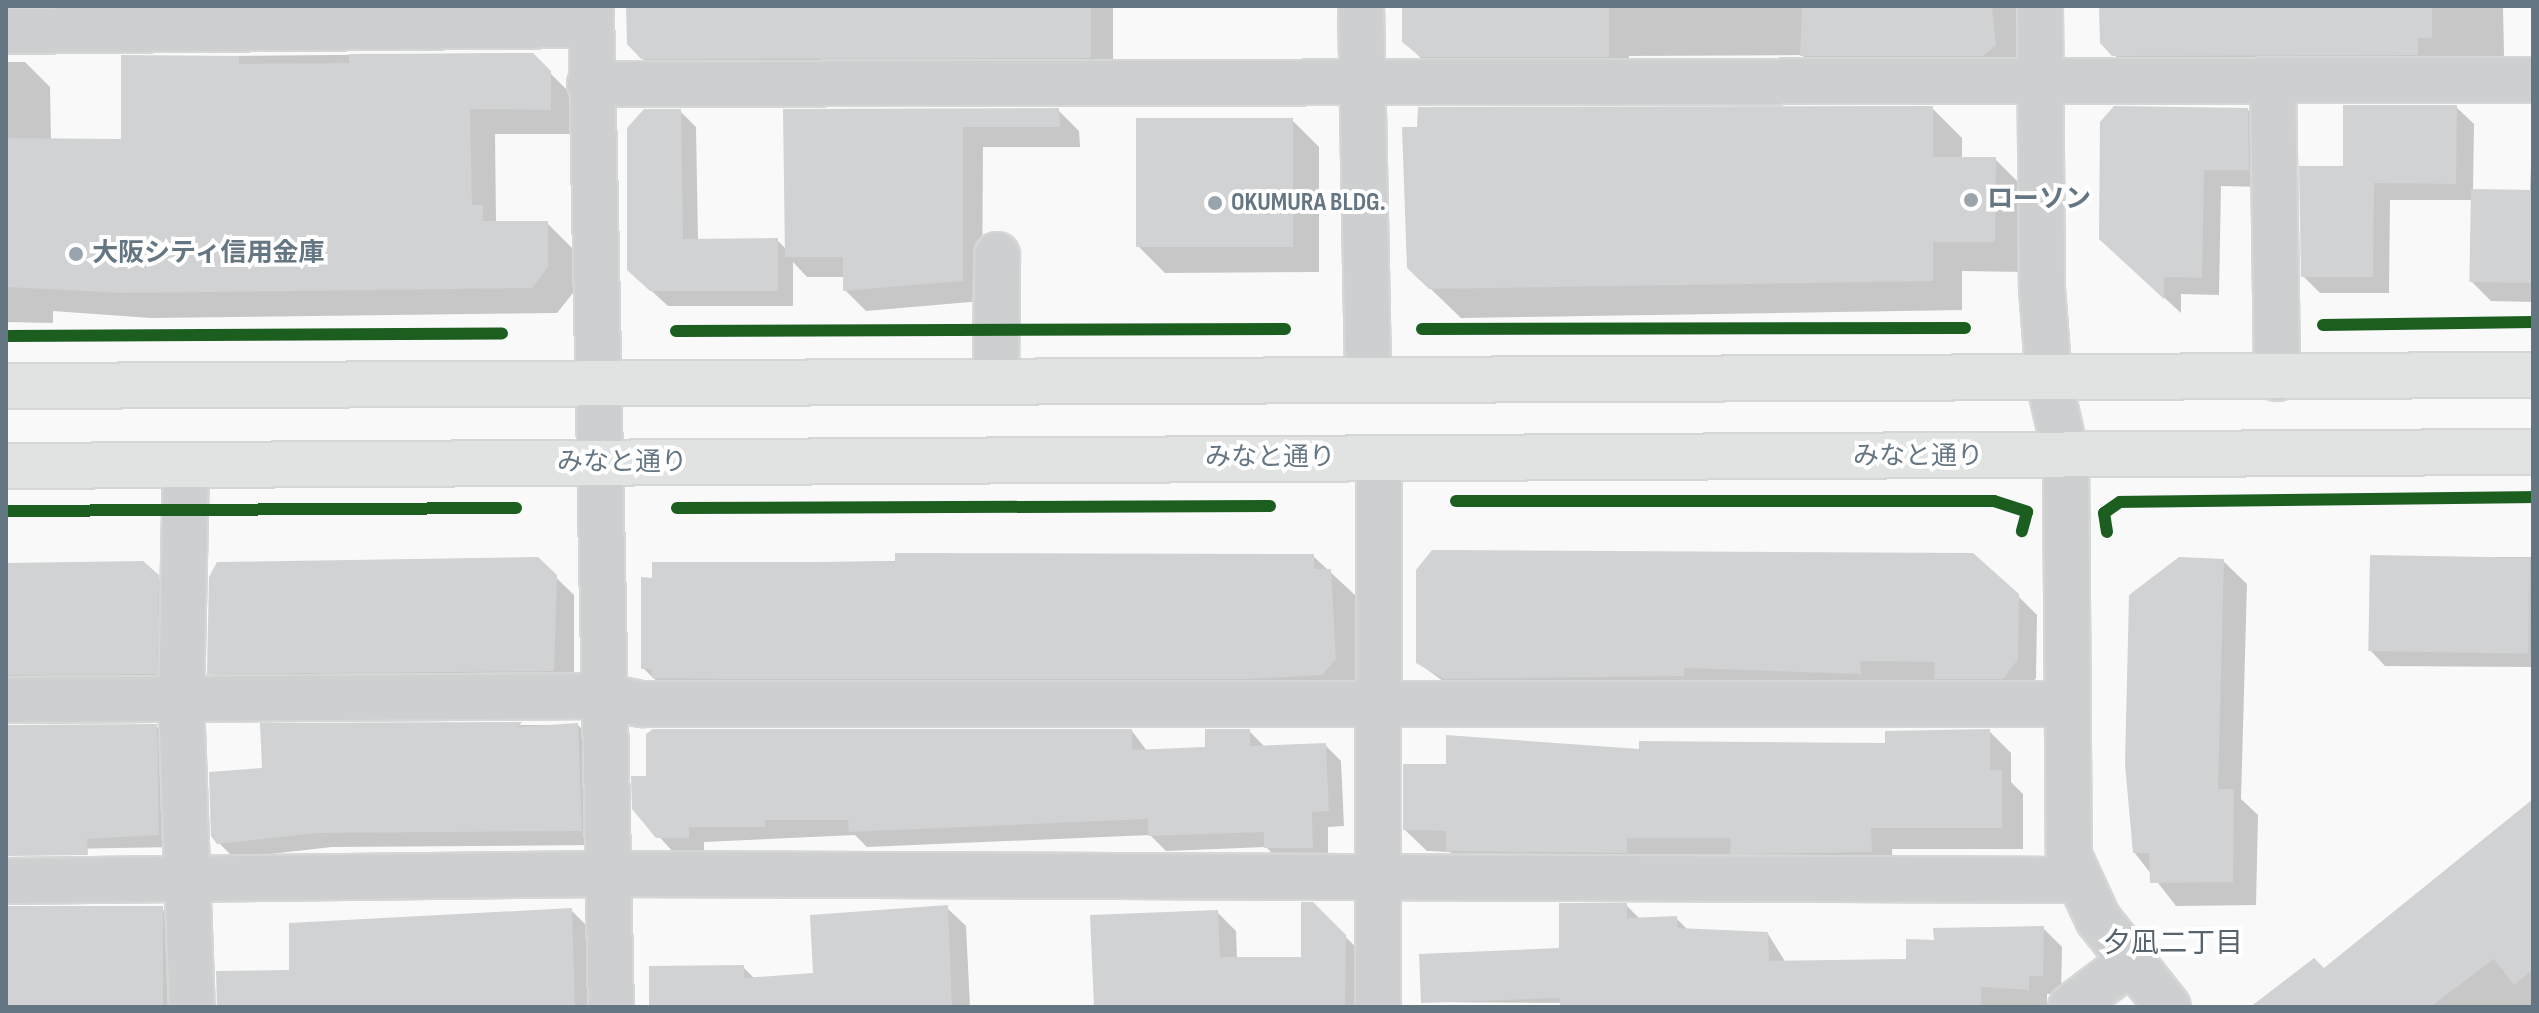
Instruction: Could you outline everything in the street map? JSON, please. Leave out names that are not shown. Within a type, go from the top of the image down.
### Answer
[{"type":"highway","points":[[6,386],[1368,378],[2049,381],[2533,375]]},
{"type":"highway","name":"みなと通り","points":[[6,466],[2533,452]]},
{"type":"street","points":[[1361,6],[1368,378]]},
{"type":"street","points":[[2040,6],[2049,381],[2066,455],[2065,820],[2074,880],[2168,1007]]},
{"type":"street","points":[[6,31],[591,16],[597,383],[603,463],[603,696],[611,1007]]},
{"type":"street","points":[[590,84],[1362,79],[2041,84],[2533,80]]},
{"type":"street","points":[[2273,82],[2277,378]]},
{"type":"street","points":[[996,381],[997,255]]},
{"type":"street","points":[[1378,1007],[1379,458]]},
{"type":"street","points":[[186,465],[181,699],[192,1007]]},
{"type":"street","points":[[6,700],[603,696],[642,704],[2064,704]]},
{"type":"street","points":[[6,881],[607,874],[2074,880]]},
{"type":"street","points":[[2071,1007],[2132,961]]},
{"type":"building","points":[[626,6],[1091,6],[1091,58],[641,59],[627,44]]},
{"type":"building","points":[[1402,6],[1609,6],[1609,57],[1421,57],[1402,42]]},
{"type":"building","points":[[1802,6],[1992,6],[1996,45],[1983,56],[1800,56]]},
{"type":"building","points":[[2099,6],[2432,6],[2432,38],[2418,38],[2418,55],[2112,56],[2100,43]]},
{"type":"building","points":[[533,53],[551,71],[551,110],[470,109],[472,205],[483,205],[483,221],[548,221],[548,267],[532,288],[124,293],[6,287],[6,138],[121,139],[121,55],[239,56],[239,64],[349,63],[349,54]]},
{"type":"building","points":[[2343,105],[2457,105],[2456,184],[2374,183],[2373,277],[2301,277],[2299,166],[2343,166]]},
{"type":"building","points":[[1933,106],[1933,157],[1996,157],[1995,242],[1933,242],[1933,281],[1429,289],[1407,268],[1402,127],[1417,127],[1418,107]]},
{"type":"building","points":[[2114,106],[2248,108],[2249,170],[2204,170],[2202,278],[2164,277],[2164,299],[2099,239],[2100,122]]},
{"type":"building","points":[[1059,108],[1060,127],[963,127],[963,281],[843,291],[843,257],[785,257],[783,109]]},
{"type":"building","points":[[644,109],[681,109],[683,239],[778,238],[778,291],[650,291],[627,270],[627,128]]},
{"type":"building","name":"OKUMURA BLDG.","points":[[1136,118],[1293,118],[1293,247],[1136,247]]},
{"type":"building","points":[[2471,189],[2533,190],[2531,283],[2469,282]]},
{"type":"building","points":[[1432,550],[1973,553],[2019,594],[2018,659],[2003,679],[1934,679],[1935,662],[1860,661],[1861,674],[1684,668],[1684,676],[1444,679],[1416,663],[1416,570]]},
{"type":"building","points":[[895,553],[1314,554],[1314,569],[1331,569],[1336,659],[1322,675],[1250,679],[652,678],[652,669],[641,669],[641,577],[652,578],[652,562],[895,562]]},
{"type":"building","points":[[2370,555],[2530,558],[2528,654],[2368,651]]},
{"type":"building","points":[[538,557],[557,575],[554,671],[207,674],[209,577],[217,562]]},
{"type":"building","points":[[2179,557],[2224,559],[2218,789],[2234,789],[2233,882],[2150,883],[2149,853],[2133,853],[2125,764],[2129,595]]},
{"type":"building","points":[[143,561],[159,575],[157,674],[6,675],[6,563]]},
{"type":"building","points":[[522,722],[518,727],[578,723],[582,831],[317,833],[217,844],[211,836],[209,772],[262,768],[260,723]]},
{"type":"building","points":[[157,724],[159,835],[87,839],[88,855],[8,856],[6,725]]},
{"type":"building","points":[[653,729],[1132,729],[1132,750],[1205,747],[1205,729],[1250,729],[1250,746],[1326,743],[1329,811],[1312,812],[1313,848],[1264,848],[1264,832],[1148,836],[1148,819],[849,832],[848,820],[765,820],[765,827],[689,827],[689,838],[656,838],[632,809],[631,776],[646,776],[646,734]]},
{"type":"building","points":[[1990,729],[1990,770],[2002,770],[2002,828],[1871,828],[1872,852],[1730,854],[1731,838],[1627,838],[1627,853],[1446,851],[1446,831],[1403,830],[1403,764],[1446,764],[1446,735],[1639,749],[1639,741],[1885,743],[1885,731]]},
{"type":"building","points":[[2533,799],[2533,970],[2514,985],[2494,959],[2430,1007],[2250,1007],[2314,958],[2324,968]]},
{"type":"building","points":[[1301,902],[1313,902],[1346,935],[1345,1007],[1094,1007],[1090,915],[1218,910],[1220,957],[1301,957]]},
{"type":"building","points":[[1559,903],[1627,903],[1627,918],[1677,916],[1678,928],[1768,932],[1769,961],[1906,959],[1906,939],[1934,940],[1933,928],[2044,926],[2043,976],[2029,976],[2029,990],[1981,987],[1981,1007],[1560,1007],[1560,998],[1421,1003],[1419,954],[1559,948]]},
{"type":"building","points":[[948,905],[952,1007],[649,1007],[649,966],[744,965],[744,978],[813,973],[810,915]]},
{"type":"building","points":[[6,906],[163,906],[163,1007],[6,1007]]},
{"type":"building","points":[[572,908],[575,1007],[217,1007],[216,971],[289,970],[289,923]]},
{"type":"cycle path","points":[[2323,325],[2533,322]]},
{"type":"cycle path","points":[[1422,329],[1965,328]]},
{"type":"cycle path","points":[[676,331],[1285,329]]},
{"type":"cycle path","points":[[6,336],[502,333]]},
{"type":"cycle path","points":[[2107,532],[2104,513],[2120,502],[2533,497]]},
{"type":"cycle path","points":[[1456,501],[1994,501],[2027,512],[2022,531]]},
{"type":"cycle path","points":[[677,508],[1270,506]]},
{"type":"cycle path","points":[[6,511],[516,508]]},
{"type":"place","name":"ローソン","points":[[1971,200]]},
{"type":"place","name":"OKUMURA BLDG.","points":[[1215,203]]},
{"type":"place","name":"大阪シティ信用金庫","points":[[76,254]]},
{"type":"district","name":"夕凪二丁目","points":[[2173,944]]}]
